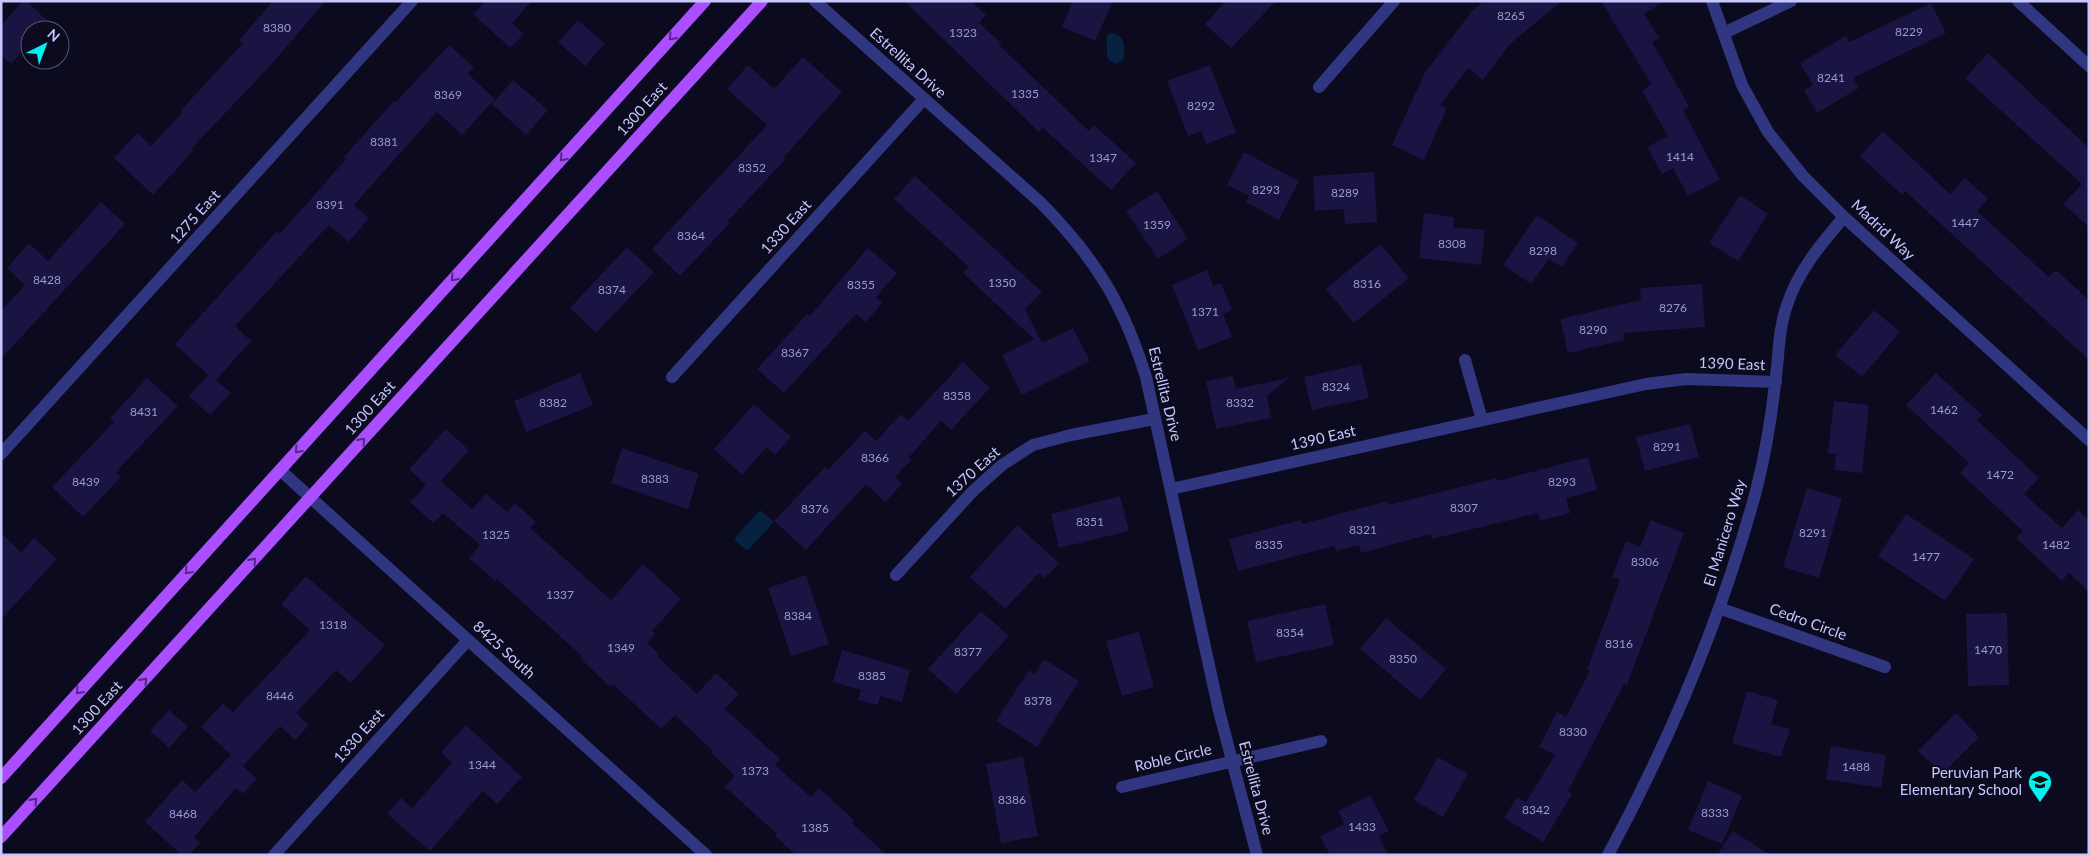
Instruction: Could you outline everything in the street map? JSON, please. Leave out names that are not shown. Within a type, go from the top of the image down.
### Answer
[{"type":"main road","name":"1300 East","points":[[1,778],[705,1]]},
{"type":"main road","name":"1300 East","points":[[1,837],[762,1]]},
{"type":"street","name":"1275 East","points":[[1,454],[412,1]]},
{"type":"street","name":"Estrellita Drive","points":[[815,1],[1040,203],[1084,249],[1119,306],[1135,339],[1146,377],[1231,761],[1257,855]]},
{"type":"street","points":[[1319,86],[1394,1]]},
{"type":"street","name":"Madrid Way","points":[[1712,1],[1742,85],[1768,132],[1803,176],[1844,217],[2089,440]]},
{"type":"street","points":[[1724,33],[1790,1]]},
{"type":"street","points":[[2018,1],[2089,66]]},
{"type":"street","name":"1330 East","points":[[672,376],[924,99]]},
{"type":"street","name":"El Manicero Way","points":[[1608,855],[1646,785],[1681,706],[1719,608],[1756,490],[1768,436],[1776,382],[1779,343],[1786,306],[1800,274],[1817,248],[1844,217]]},
{"type":"street","points":[[1465,360],[1482,420]]},
{"type":"street","name":"1390 East","points":[[1171,489],[1646,384],[1686,379],[1776,382]]},
{"type":"street","name":"1370 East","points":[[896,575],[973,491],[1002,465],[1033,445],[1071,435],[1154,419]]},
{"type":"street","name":"8425 South","points":[[280,470],[706,855]]},
{"type":"street","name":"Cedro Circle","points":[[1719,608],[1886,667]]},
{"type":"street","name":"1330 East","points":[[274,855],[468,640]]},
{"type":"street","name":"Roble Circle","points":[[1122,787],[1321,741]]},
{"type":"water","points":[[1110,33],[1119,36],[1124,47],[1123,60],[1116,64],[1110,62],[1107,56],[1107,35]]},
{"type":"water","points":[[760,510],[774,522],[747,551],[734,539]]},
{"type":"building","points":[[23,1],[26,1],[47,20],[20,20],[20,54],[11,64],[1,55],[1,26]]},
{"type":"building","points":[[273,1],[326,1],[269,67],[192,148],[194,150],[153,195],[114,158],[137,133],[151,146],[183,112],[181,110],[243,43],[239,40]]},
{"type":"building","points":[[486,1],[532,1],[512,23],[524,34],[510,48],[473,14]]},
{"type":"building","points":[[904,1],[971,1],[986,15],[979,23],[1001,43],[999,45],[1089,131],[1094,125],[1136,163],[1111,190],[1043,128],[1039,132]]},
{"type":"building","points":[[1073,1],[1113,1],[1095,41],[1062,27]]},
{"type":"building","points":[[1226,1],[1276,1],[1231,48],[1205,24]]},
{"type":"building","points":[[1484,1],[1562,1],[1509,45],[1483,80],[1468,68],[1440,105],[1447,108],[1424,160],[1392,145],[1424,74],[1472,11]]},
{"type":"building","points":[[1601,1],[1665,1],[1644,14],[1659,38],[1652,42],[1689,106],[1683,110],[1720,180],[1688,196],[1673,168],[1662,174],[1647,147],[1668,136],[1642,91],[1651,84]]},
{"type":"building","points":[[1931,3],[1946,33],[1853,78],[1859,88],[1817,113],[1804,90],[1813,85],[1800,63],[1846,36],[1849,42]]},
{"type":"building","points":[[578,20],[605,44],[585,66],[558,42]]},
{"type":"building","points":[[449,45],[474,67],[468,74],[495,99],[462,135],[437,112],[354,205],[369,218],[349,242],[329,225],[235,326],[251,341],[216,380],[231,393],[210,415],[189,396],[208,375],[175,344],[277,231],[280,234],[346,159],[344,157],[394,101],[396,102]]},
{"type":"building","points":[[1988,53],[2089,148],[2089,227],[2063,204],[2082,184],[1965,78]]},
{"type":"building","points":[[803,57],[842,92],[783,158],[785,160],[728,221],[730,223],[680,276],[652,249],[767,125],[727,89],[748,65],[774,89]]},
{"type":"building","points":[[1210,65],[1236,133],[1206,144],[1201,131],[1188,136],[1167,81]]},
{"type":"building","points":[[513,80],[548,110],[526,135],[492,104]]},
{"type":"building","points":[[1883,131],[1950,194],[1965,178],[1988,199],[1977,211],[2049,277],[2056,270],[2089,300],[2089,360],[1905,191],[1902,195],[1860,156]]},
{"type":"building","points":[[1244,152],[1299,181],[1279,220],[1246,202],[1249,196],[1227,185]]},
{"type":"building","points":[[1374,172],[1377,222],[1345,224],[1344,209],[1315,211],[1313,176]]},
{"type":"building","points":[[915,176],[1042,292],[1025,309],[1042,343],[1073,328],[1090,361],[1022,395],[1002,355],[1034,339],[963,273],[969,267],[894,199]]},
{"type":"building","points":[[1157,191],[1188,239],[1158,259],[1126,211]]},
{"type":"building","points":[[1740,195],[1768,214],[1738,261],[1709,243]]},
{"type":"building","points":[[101,202],[125,224],[1,359],[1,311],[25,285],[7,268],[29,243],[48,261]]},
{"type":"building","points":[[1424,213],[1454,217],[1453,227],[1485,230],[1481,265],[1419,258]]},
{"type":"building","points":[[1537,215],[1578,243],[1562,267],[1549,259],[1531,284],[1503,265]]},
{"type":"building","points":[[1380,244],[1409,278],[1354,323],[1326,289]]},
{"type":"building","points":[[627,247],[654,272],[596,333],[570,308]]},
{"type":"building","points":[[868,248],[897,273],[876,297],[882,303],[866,322],[856,314],[784,393],[757,369],[807,314],[810,316]]},
{"type":"building","points":[[1207,270],[1213,286],[1221,283],[1232,310],[1223,314],[1232,337],[1198,350],[1172,285]]},
{"type":"building","points":[[1702,284],[1705,327],[1623,333],[1625,340],[1568,353],[1560,319],[1641,300],[1640,288]]},
{"type":"building","points":[[1874,310],[1900,332],[1862,377],[1835,355]]},
{"type":"building","points":[[963,362],[990,388],[951,430],[941,421],[909,457],[911,460],[895,477],[902,484],[885,502],[866,484],[806,550],[774,521],[825,467],[828,470],[865,431],[876,441],[901,414],[908,421]]},
{"type":"building","points":[[1361,364],[1369,398],[1312,410],[1304,377]]},
{"type":"building","points":[[580,373],[593,405],[526,432],[514,401]]},
{"type":"building","points":[[1936,373],[1982,415],[1977,420],[2039,478],[2024,494],[2062,528],[2078,510],[2089,520],[2089,592],[2069,573],[2062,581],[2016,538],[2023,531],[1960,473],[1969,463],[1906,405]]},
{"type":"building","points":[[1233,376],[1236,389],[1289,378],[1267,396],[1271,418],[1216,429],[1206,381]]},
{"type":"building","points":[[147,378],[178,406],[116,472],[121,477],[83,517],[52,487],[114,422],[110,418]]},
{"type":"building","points":[[1834,401],[1869,405],[1862,473],[1834,470],[1836,454],[1828,453]]},
{"type":"building","points":[[754,404],[791,437],[775,455],[767,447],[742,475],[714,449]]},
{"type":"building","points":[[1690,424],[1699,457],[1645,471],[1636,437]]},
{"type":"building","points":[[446,429],[469,450],[441,481],[472,509],[486,494],[507,512],[515,503],[536,522],[530,528],[611,600],[643,564],[681,599],[652,631],[655,634],[647,643],[659,654],[657,656],[697,694],[716,673],[739,694],[725,709],[780,759],[775,765],[811,797],[819,788],[854,820],[852,823],[887,855],[796,855],[775,836],[777,834],[725,787],[735,776],[711,753],[713,751],[675,715],[661,729],[613,684],[610,687],[580,658],[582,656],[497,579],[495,581],[469,558],[480,545],[443,513],[433,523],[410,502],[426,485],[409,469]]},
{"type":"building","points":[[622,448],[699,474],[688,509],[611,483]]},
{"type":"building","points":[[1588,457],[1597,490],[1566,498],[1570,513],[1540,521],[1538,513],[1432,539],[1431,534],[1361,553],[1359,545],[1336,551],[1334,546],[1238,571],[1229,539],[1301,520],[1302,524],[1387,501],[1388,505],[1496,478],[1497,481]]},
{"type":"building","points":[[1807,488],[1842,498],[1819,578],[1783,567]]},
{"type":"building","points":[[1120,496],[1129,531],[1059,548],[1051,514]]},
{"type":"building","points":[[1906,514],[1974,559],[1945,601],[1878,556]]},
{"type":"building","points":[[1651,520],[1684,533],[1627,685],[1624,684],[1568,791],[1572,794],[1543,842],[1504,818],[1517,797],[1526,802],[1555,755],[1539,747],[1557,712],[1566,717],[1590,671],[1587,670],[1620,580],[1612,577],[1626,541],[1640,547]]},
{"type":"building","points":[[1017,525],[1059,563],[1045,578],[1039,573],[1005,609],[970,577]]},
{"type":"building","points":[[1,533],[21,552],[34,538],[57,559],[1,619]]},
{"type":"building","points":[[806,575],[829,644],[791,656],[768,588]]},
{"type":"building","points":[[306,576],[385,645],[351,683],[336,670],[296,713],[309,725],[295,740],[280,726],[243,766],[201,727],[223,703],[233,712],[310,630],[281,604]]},
{"type":"building","points":[[1325,604],[1334,645],[1256,662],[1247,621]]},
{"type":"building","points":[[981,611],[1009,636],[956,694],[928,669]]},
{"type":"building","points":[[2007,613],[2009,685],[1968,686],[1966,614]]},
{"type":"building","points":[[1386,618],[1446,669],[1420,700],[1360,649]]},
{"type":"building","points":[[1139,632],[1154,687],[1122,696],[1106,641]]},
{"type":"building","points":[[842,650],[910,670],[902,702],[880,696],[878,705],[858,700],[861,690],[833,682]]},
{"type":"building","points":[[1044,659],[1079,681],[1037,747],[996,721],[1029,670],[1035,674]]},
{"type":"building","points":[[1747,691],[1778,700],[1771,724],[1790,729],[1781,757],[1732,743]]},
{"type":"building","points":[[169,710],[188,727],[169,748],[150,731]]},
{"type":"building","points":[[1956,713],[1979,737],[1942,774],[1918,751]]},
{"type":"building","points":[[466,725],[522,777],[497,804],[483,791],[430,851],[387,814],[401,798],[412,808],[452,763],[441,752]]},
{"type":"building","points":[[1831,746],[1886,755],[1881,788],[1826,779]]},
{"type":"building","points":[[231,755],[257,779],[243,794],[236,788],[194,837],[200,843],[189,855],[182,855],[145,822],[182,780],[195,792]]},
{"type":"building","points":[[1023,757],[1038,836],[1001,843],[986,764]]},
{"type":"building","points":[[1438,757],[1468,774],[1443,817],[1414,800]]},
{"type":"building","points":[[1708,781],[1742,796],[1722,844],[1688,830]]},
{"type":"building","points":[[1370,795],[1389,831],[1379,836],[1388,855],[1330,855],[1320,836],[1344,824],[1338,811]]},
{"type":"building","points":[[1733,831],[1770,855],[1717,855]]},
{"type":"place","name":"Peruvian Park Elementary School","points":[[2040,803]]}]
